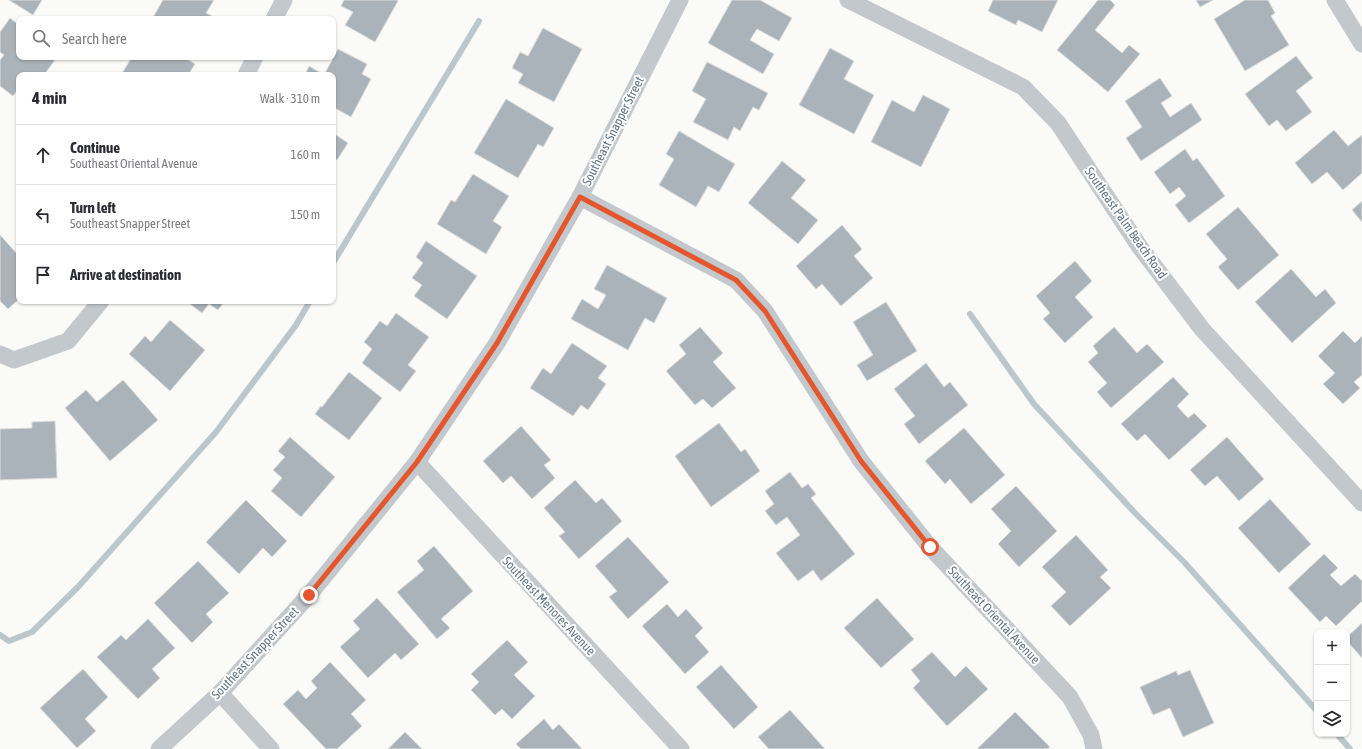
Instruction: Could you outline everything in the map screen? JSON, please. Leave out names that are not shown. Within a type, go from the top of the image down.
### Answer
[{"type":"street","points":[[276,16],[284,0]]},
{"type":"street","name":"Southeast Snapper Street","points":[[159,749],[220,693],[309,595],[417,462],[497,343],[580,197],[680,0]]},
{"type":"street","name":"Southeast Palm Beach Road","points":[[848,0],[1023,87],[1058,123],[1139,246],[1202,329],[1362,503]]},
{"type":"street","points":[[1336,0],[1362,44]]},
{"type":"street","points":[[248,72],[254,60]]},
{"type":"street","name":"Southeast Oriental Avenue","points":[[580,197],[736,280],[765,311],[861,461],[930,547],[1070,697],[1091,735],[1094,749]]},
{"type":"street","points":[[0,354],[14,360],[68,341],[99,304]]},
{"type":"street","name":"Southeast Menores Avenue","points":[[417,462],[681,749]]},
{"type":"street","points":[[220,693],[271,749]]},
{"type":"building","points":[[9,0],[42,0],[33,15]]},
{"type":"building","points":[[163,0],[214,0],[206,13],[212,16],[154,16]]},
{"type":"building","points":[[344,0],[398,1],[375,42],[345,25],[353,12],[341,6]]},
{"type":"building","points":[[732,0],[760,0],[792,18],[779,41],[757,29],[750,40],[774,54],[763,74],[708,43]]},
{"type":"building","points":[[993,0],[1058,0],[1042,32],[1018,20],[1016,25],[988,11]]},
{"type":"building","points":[[1098,0],[1110,0],[1115,5],[1095,30],[1122,53],[1129,45],[1140,54],[1108,92],[1057,50]]},
{"type":"building","points":[[1196,0],[1213,0],[1200,7]]},
{"type":"building","points":[[1245,0],[1268,0],[1275,13],[1271,16],[1289,45],[1245,71],[1214,19]]},
{"type":"building","points":[[10,18],[16,23],[16,60],[55,60],[46,72],[16,72],[16,92],[13,96],[0,86],[0,60],[4,55],[0,52],[0,32]]},
{"type":"building","points":[[543,28],[582,49],[554,102],[518,83],[523,74],[512,68],[520,52],[528,56]]},
{"type":"building","points":[[830,48],[854,61],[844,79],[874,95],[854,134],[799,105]]},
{"type":"building","points":[[338,49],[367,64],[362,74],[371,79],[351,117],[336,109],[336,72],[326,72],[332,60],[336,60],[336,53]]},
{"type":"building","points":[[1296,56],[1313,78],[1296,91],[1312,112],[1286,131],[1277,120],[1269,126],[1245,94]]},
{"type":"building","points":[[130,60],[188,60],[195,64],[190,72],[123,72]]},
{"type":"building","points":[[707,62],[768,93],[759,110],[753,107],[740,131],[734,127],[728,140],[693,122],[706,99],[692,91]]},
{"type":"building","points":[[309,66],[319,72],[306,72]]},
{"type":"building","points":[[1160,78],[1172,96],[1161,103],[1170,117],[1191,103],[1202,120],[1141,161],[1126,138],[1142,127],[1125,101]]},
{"type":"building","points":[[923,95],[950,109],[921,167],[871,142],[892,100],[914,112]]},
{"type":"building","points":[[506,99],[554,128],[543,147],[538,144],[518,178],[474,153]]},
{"type":"building","points":[[1334,130],[1348,146],[1362,135],[1362,173],[1343,190],[1327,172],[1312,184],[1295,163]]},
{"type":"building","points":[[679,131],[735,164],[719,192],[708,186],[696,207],[659,185],[674,159],[666,154]]},
{"type":"building","points":[[336,135],[348,143],[337,160],[336,159]]},
{"type":"building","points":[[1185,149],[1193,161],[1197,158],[1225,196],[1189,223],[1175,205],[1186,196],[1179,187],[1170,194],[1154,172]]},
{"type":"building","points":[[782,161],[806,180],[791,198],[818,220],[798,244],[748,203]]},
{"type":"building","points":[[473,174],[509,196],[493,221],[502,227],[486,254],[437,224],[451,200],[455,202]]},
{"type":"building","points":[[1362,201],[1362,222],[1352,210]]},
{"type":"building","points":[[1238,207],[1279,255],[1238,290],[1218,267],[1227,259],[1206,234]]},
{"type":"building","points":[[842,225],[862,249],[854,256],[873,278],[841,306],[822,284],[816,289],[796,266]]},
{"type":"building","points":[[0,235],[16,253],[16,302],[8,309],[0,301]]},
{"type":"building","points":[[426,241],[477,276],[447,319],[414,296],[422,285],[412,278],[423,263],[416,257]]},
{"type":"building","points":[[1075,261],[1092,281],[1075,297],[1093,317],[1065,343],[1043,319],[1050,313],[1036,296]]},
{"type":"building","points":[[607,265],[667,298],[654,323],[645,318],[628,350],[571,319],[582,299],[598,309],[606,295],[594,289]]},
{"type":"building","points":[[1291,269],[1316,297],[1325,289],[1336,303],[1292,343],[1255,302]]},
{"type":"building","points":[[886,302],[917,351],[867,381],[857,365],[873,355],[853,322]]},
{"type":"building","points":[[190,304],[209,304],[202,313]]},
{"type":"building","points":[[209,304],[223,304],[218,310]]},
{"type":"building","points":[[396,313],[429,337],[408,365],[416,371],[400,392],[362,363],[372,349],[364,342],[380,321],[387,326]]},
{"type":"building","points":[[170,320],[205,350],[170,391],[129,354],[145,336],[151,342]]},
{"type":"building","points":[[700,327],[723,353],[713,362],[736,388],[712,408],[703,399],[695,405],[666,371],[686,354],[679,345]]},
{"type":"building","points":[[1114,327],[1137,353],[1147,344],[1164,362],[1111,408],[1097,392],[1107,383],[1088,362],[1098,353],[1093,346]]},
{"type":"building","points":[[1343,331],[1355,343],[1362,336],[1362,375],[1354,382],[1360,388],[1343,404],[1323,384],[1335,373],[1318,356]]},
{"type":"building","points":[[572,343],[607,366],[598,378],[606,384],[588,410],[581,405],[573,416],[530,388],[543,368],[551,374]]},
{"type":"building","points":[[926,363],[944,387],[950,382],[968,405],[919,444],[904,424],[915,416],[894,389]]},
{"type":"building","points":[[349,372],[382,398],[349,440],[315,414]]},
{"type":"building","points":[[1173,377],[1189,394],[1177,406],[1188,418],[1194,413],[1207,426],[1169,460],[1145,434],[1137,441],[1121,424]]},
{"type":"building","points":[[123,380],[158,420],[110,461],[65,408],[86,390],[97,402]]},
{"type":"building","points":[[55,421],[57,478],[0,480],[0,429],[32,428],[32,422]]},
{"type":"building","points":[[719,423],[741,452],[745,449],[760,471],[711,507],[675,456]]},
{"type":"building","points":[[521,426],[551,460],[544,465],[555,478],[532,499],[511,476],[503,483],[483,461]]},
{"type":"building","points":[[964,428],[1005,475],[971,504],[950,479],[945,484],[925,461]]},
{"type":"building","points":[[290,437],[335,477],[301,517],[271,491],[282,478],[273,470],[285,457],[278,451]]},
{"type":"building","points":[[1227,437],[1264,479],[1239,501],[1217,476],[1205,486],[1190,470]]},
{"type":"building","points":[[790,472],[802,488],[808,484],[816,494],[811,498],[855,554],[821,581],[813,570],[798,581],[776,553],[800,535],[787,517],[776,525],[765,511],[774,504],[765,491]]},
{"type":"building","points":[[575,480],[596,503],[602,498],[622,521],[579,559],[559,536],[565,532],[544,508]]},
{"type":"building","points":[[1016,486],[1057,531],[1019,567],[998,544],[1011,531],[991,509]]},
{"type":"building","points":[[1270,499],[1311,544],[1279,573],[1238,528]]},
{"type":"building","points":[[246,500],[287,541],[272,557],[263,548],[239,574],[206,542]]},
{"type":"building","points":[[1076,535],[1108,570],[1100,577],[1111,588],[1070,626],[1051,606],[1066,592],[1042,567]]},
{"type":"building","points":[[628,537],[669,582],[628,619],[609,597],[617,591],[595,566]]},
{"type":"building","points":[[434,546],[473,591],[441,619],[450,628],[437,639],[397,592],[424,570],[417,561]]},
{"type":"building","points":[[1324,554],[1338,568],[1330,575],[1341,586],[1355,574],[1362,581],[1362,601],[1336,626],[1326,616],[1320,622],[1288,588]]},
{"type":"building","points":[[198,561],[229,593],[206,614],[213,622],[192,643],[154,603]]},
{"type":"building","points":[[377,598],[419,644],[401,660],[395,653],[368,678],[340,647],[360,629],[353,621]]},
{"type":"building","points":[[877,598],[914,639],[881,668],[844,628]]},
{"type":"building","points":[[667,604],[678,617],[686,609],[703,628],[695,636],[709,652],[685,674],[642,626]]},
{"type":"building","points":[[148,619],[175,648],[152,669],[160,678],[138,699],[97,657],[121,635],[126,640]]},
{"type":"building","points":[[1362,623],[1362,658],[1350,644],[1350,634]]},
{"type":"building","points":[[507,640],[528,662],[514,675],[535,696],[512,719],[502,709],[495,715],[471,690],[479,682],[471,674]]},
{"type":"building","points":[[932,652],[955,677],[966,666],[988,689],[947,726],[913,688],[920,681],[911,670]]},
{"type":"building","points":[[330,662],[366,700],[351,714],[362,726],[337,749],[326,749],[283,704],[298,690],[306,699],[317,688],[311,681]]},
{"type":"building","points":[[721,665],[758,707],[734,729],[696,687]]},
{"type":"building","points":[[83,669],[108,697],[85,719],[96,731],[77,748],[40,708]]},
{"type":"building","points":[[1190,670],[1214,723],[1183,737],[1170,708],[1153,715],[1140,687],[1176,671],[1178,675]]},
{"type":"building","points":[[790,710],[825,749],[769,749],[758,737]]},
{"type":"building","points":[[1015,712],[1050,747],[1047,749],[977,749]]},
{"type":"building","points":[[544,719],[553,730],[559,724],[582,749],[521,749],[516,744]]},
{"type":"building","points":[[405,732],[422,749],[388,749]]},
{"type":"waterway","points":[[336,258],[479,21]]},
{"type":"waterway","points":[[0,635],[9,641],[32,632],[78,587],[216,432],[296,325],[308,304]]},
{"type":"waterway","points":[[970,314],[1034,404],[1136,514],[1184,562],[1314,708]]},
{"type":"waterway","points":[[1340,737],[1350,749]]},
{"type":"route","points":[[309,595],[417,462],[497,343],[580,197],[736,280],[765,311],[861,461],[930,547]]}]
